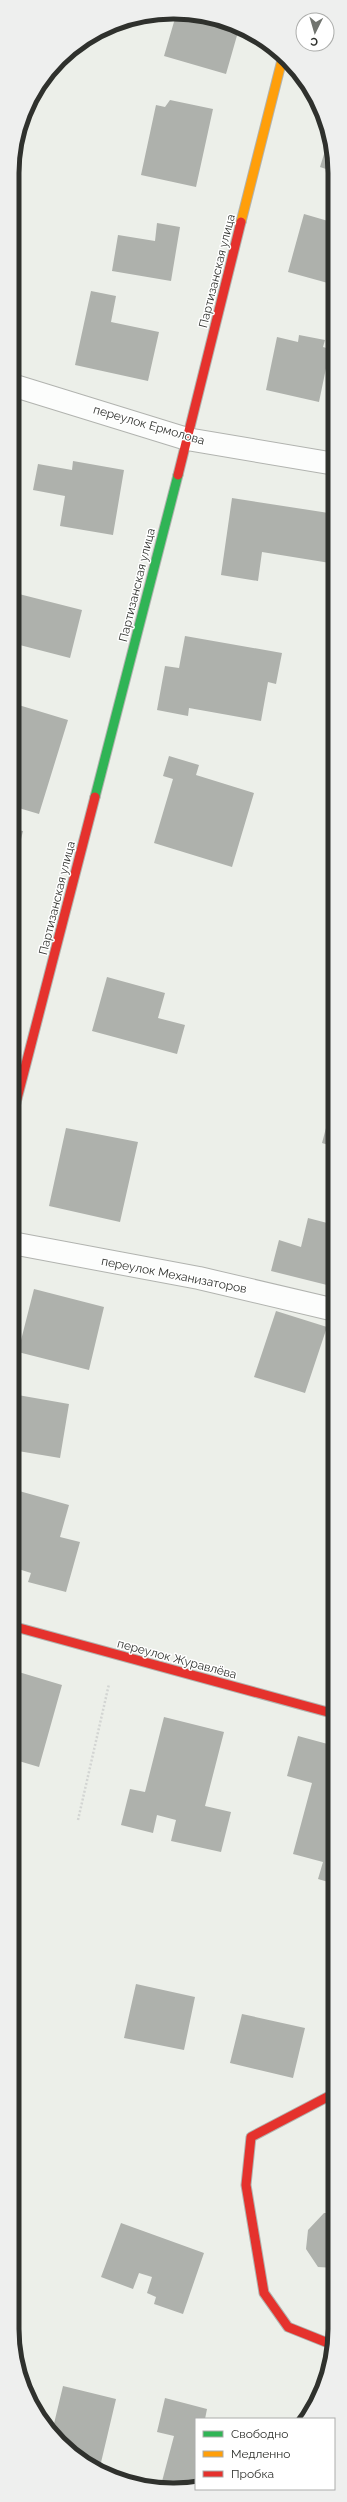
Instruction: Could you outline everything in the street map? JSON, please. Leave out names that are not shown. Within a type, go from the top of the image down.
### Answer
[{"type":"street","name":"Партизанская улица","points":[[19,1091],[187,439],[281,63]]},
{"type":"street","name":"переулок Ермолова","points":[[19,386],[187,439],[328,463]]},
{"type":"street","name":"переулок Механизаторов","points":[[19,1244],[199,1278],[328,1308]]},
{"type":"street","name":"переулок Журавлёва","points":[[19,1628],[328,1712]]},
{"type":"street","points":[[328,2097],[251,2137],[246,2185],[264,2293],[288,2327],[328,2343]]},
{"type":"path","points":[[78,1820],[116,1655]]},
{"type":"building","points":[[175,19],[195,20],[238,33],[226,74],[164,56]]},
{"type":"building","points":[[170,100],[213,109],[196,187],[141,175],[156,105],[165,107]]},
{"type":"building","points":[[326,148],[328,170],[320,167]]},
{"type":"building","points":[[304,214],[328,221],[328,283],[288,272]]},
{"type":"building","points":[[157,223],[180,227],[171,281],[112,271],[118,235],[155,241]]},
{"type":"building","points":[[91,291],[116,296],[111,322],[159,332],[148,381],[75,365]]},
{"type":"building","points":[[299,335],[325,340],[323,347],[328,348],[328,359],[319,402],[266,390],[277,337],[298,342]]},
{"type":"building","points":[[73,461],[124,470],[113,535],[60,526],[65,496],[33,490],[38,464],[72,470]]},
{"type":"building","points":[[232,498],[328,513],[328,563],[262,552],[258,581],[221,575]]},
{"type":"building","points":[[19,594],[82,610],[70,658],[19,645]]},
{"type":"building","points":[[185,636],[282,653],[276,684],[268,682],[261,721],[189,708],[188,716],[157,710],[165,666],[179,668]]},
{"type":"building","points":[[19,705],[68,720],[39,814],[19,808]]},
{"type":"building","points":[[169,756],[199,765],[196,775],[254,793],[232,867],[154,843],[173,779],[163,776]]},
{"type":"building","points":[[19,830],[23,831],[19,847]]},
{"type":"building","points":[[107,977],[165,993],[158,1018],[185,1025],[177,1054],[92,1031]]},
{"type":"building","points":[[328,1120],[328,1145],[322,1143]]},
{"type":"building","points":[[66,1128],[138,1142],[120,1222],[49,1206]]},
{"type":"building","points":[[308,1218],[328,1223],[328,1285],[271,1271],[279,1240],[301,1247]]},
{"type":"building","points":[[34,1289],[104,1307],[89,1370],[19,1352]]},
{"type":"building","points":[[276,1311],[327,1327],[305,1393],[254,1377]]},
{"type":"building","points":[[19,1395],[69,1404],[60,1458],[19,1451]]},
{"type":"building","points":[[19,1491],[69,1505],[60,1537],[80,1542],[66,1592],[28,1582],[31,1573],[19,1569]]},
{"type":"building","points":[[19,1672],[62,1685],[39,1767],[19,1761]]},
{"type":"building","points":[[164,1717],[224,1732],[205,1806],[231,1812],[221,1852],[171,1841],[176,1820],[157,1815],[153,1833],[121,1825],[130,1789],[145,1792]]},
{"type":"building","points":[[298,1736],[328,1744],[328,1882],[318,1879],[323,1862],[293,1854],[312,1783],[287,1776]]},
{"type":"building","points":[[136,1984],[195,1997],[184,2050],[124,2038]]},
{"type":"building","points":[[242,2014],[305,2028],[293,2078],[230,2063]]},
{"type":"building","points":[[324,2213],[328,2213],[328,2268],[318,2267],[306,2249],[308,2230]]},
{"type":"building","points":[[121,2223],[204,2253],[183,2314],[154,2304],[156,2297],[147,2293],[152,2277],[139,2273],[133,2289],[101,2277]]},
{"type":"building","points":[[63,2386],[116,2399],[101,2465],[79,2451],[64,2438],[53,2426]]},
{"type":"building","points":[[165,2398],[207,2409],[205,2418],[195,2418],[195,2482],[162,2483],[174,2436],[157,2432]]},
{"type":"traffic: fast","points":[[95,797],[178,475]]},
{"type":"traffic: slow","points":[[241,222],[281,63]]},
{"type":"traffic: jam","points":[[178,475],[241,222]]},
{"type":"traffic: jam","points":[[19,1091],[95,797]]},
{"type":"traffic: jam","points":[[19,1628],[328,1712]]},
{"type":"traffic: jam","points":[[328,2097],[251,2137],[246,2185],[264,2293],[288,2327],[328,2343]]}]
